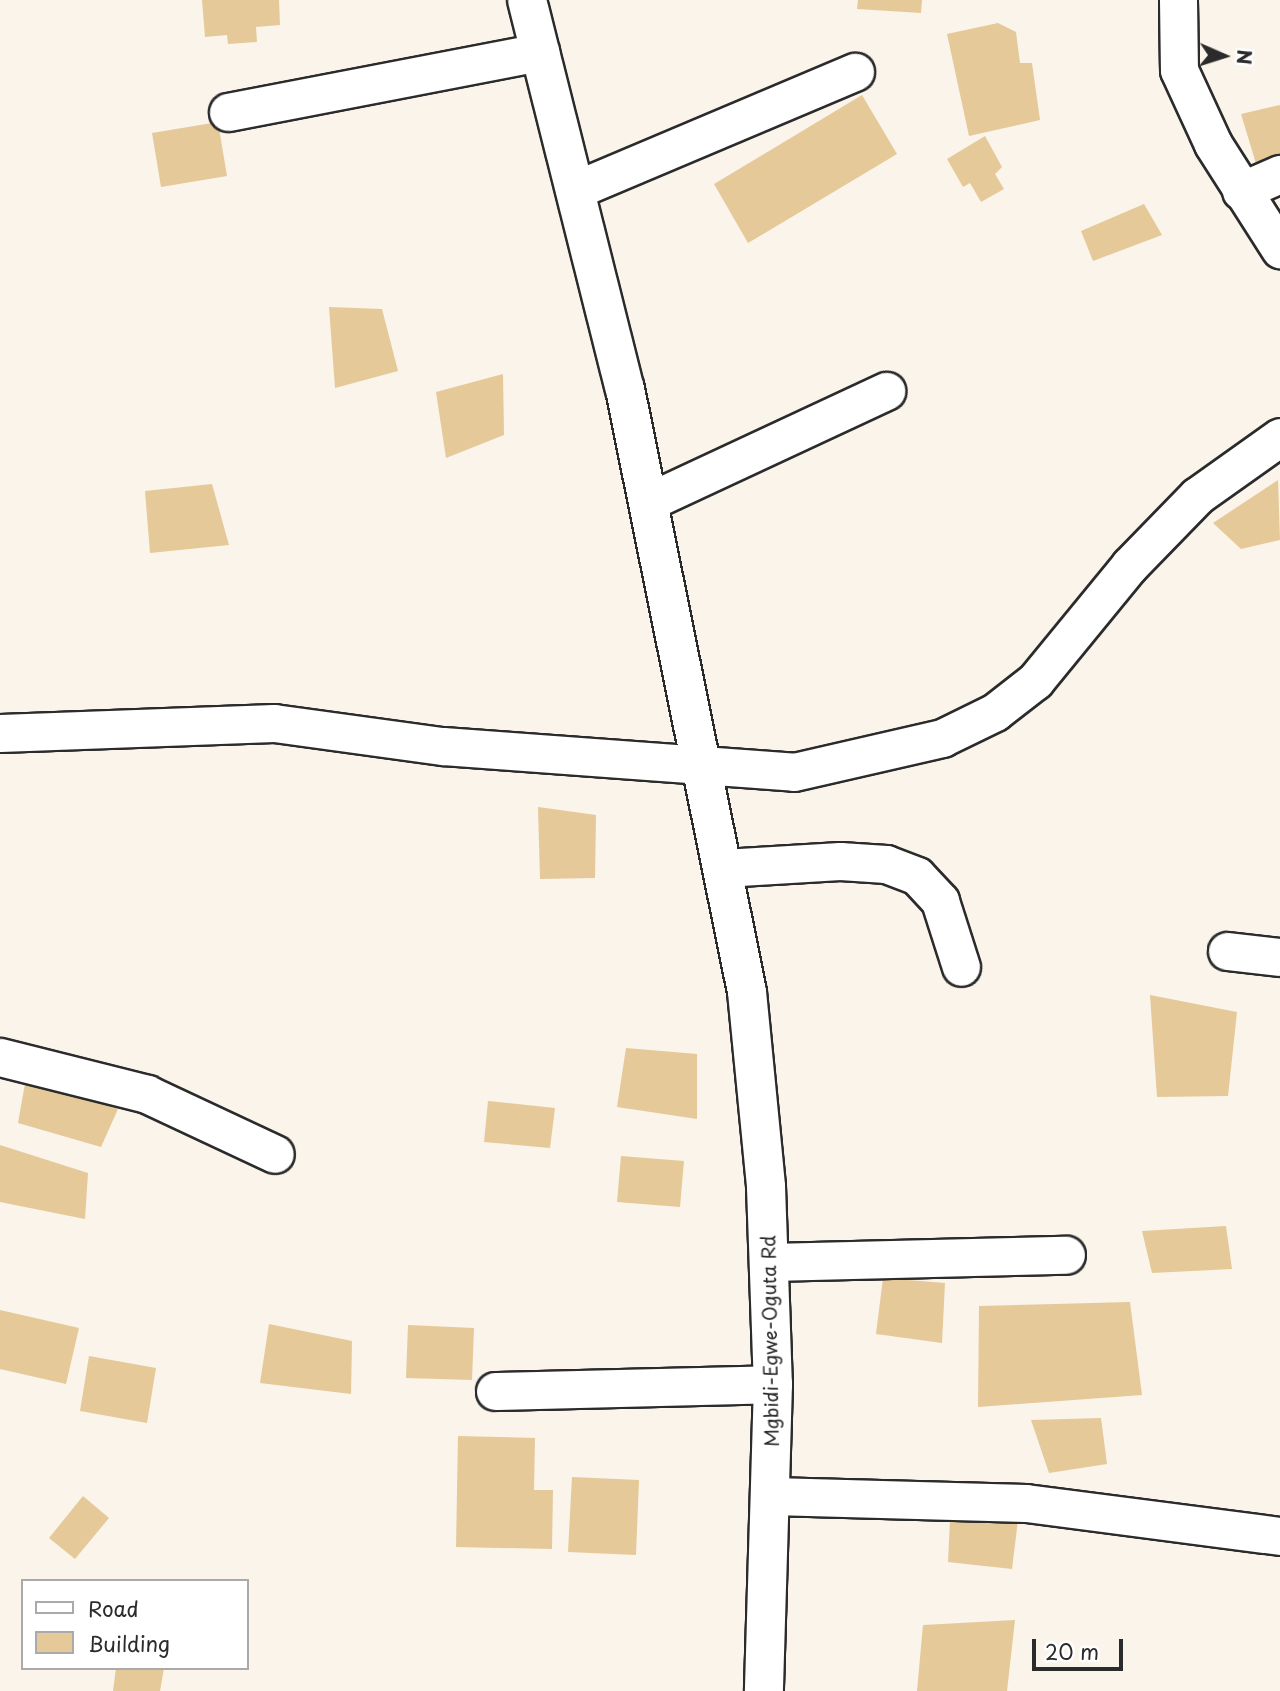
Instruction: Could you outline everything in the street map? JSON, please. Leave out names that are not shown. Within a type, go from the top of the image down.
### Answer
[{"type":"street","name":"Mgbidi-Egwe-Oguta Rd","points":[[527,0],[575,190],[648,502],[747,992],[769,1262],[773,1384],[772,1496],[764,1691]]},
{"type":"street","points":[[1178,0],[1178,70],[1241,191],[1280,249]]},
{"type":"street","points":[[228,112],[540,52]]},
{"type":"street","points":[[575,190],[855,72]]},
{"type":"street","points":[[1241,191],[1280,174]]},
{"type":"street","points":[[648,502],[886,391]]},
{"type":"street","points":[[0,733],[274,723],[443,746],[794,772],[942,738],[995,712],[1035,681],[1129,566],[1198,496],[1280,437]]},
{"type":"street","points":[[723,868],[840,861],[886,864],[917,876],[940,901],[961,967]]},
{"type":"street","points":[[1227,951],[1280,957]]},
{"type":"street","points":[[0,1057],[147,1094],[275,1154]]},
{"type":"street","points":[[769,1262],[1066,1255]]},
{"type":"street","points":[[495,1391],[773,1384]]},
{"type":"street","points":[[772,1496],[1026,1503],[1280,1536]]},
{"type":"building","points":[[202,0],[279,0],[280,25],[256,27],[257,42],[228,44],[227,35],[205,37]]},
{"type":"building","points":[[858,0],[922,0],[921,13],[857,9]]},
{"type":"building","points":[[998,23],[1016,32],[1020,63],[1032,63],[1040,120],[969,136],[947,34]]},
{"type":"building","points":[[862,95],[897,154],[748,243],[714,184]]},
{"type":"building","points":[[1280,105],[1280,162],[1257,167],[1241,114]]},
{"type":"building","points":[[218,122],[227,176],[161,187],[152,133]]},
{"type":"building","points":[[985,136],[1002,167],[995,174],[1004,189],[981,202],[970,183],[963,187],[947,159]]},
{"type":"building","points":[[1144,204],[1162,235],[1093,261],[1081,231]]},
{"type":"building","points":[[329,307],[382,309],[398,371],[335,388]]},
{"type":"building","points":[[503,374],[504,435],[446,458],[436,392]]},
{"type":"building","points":[[1278,480],[1280,540],[1241,549],[1213,523]]},
{"type":"building","points":[[212,484],[229,545],[150,553],[145,491]]},
{"type":"building","points":[[538,807],[596,815],[595,878],[540,879]]},
{"type":"building","points":[[1150,995],[1237,1012],[1228,1096],[1157,1097]]},
{"type":"building","points":[[626,1048],[697,1054],[697,1119],[617,1107]]},
{"type":"building","points":[[26,1078],[118,1109],[101,1147],[18,1123]]},
{"type":"building","points":[[488,1101],[555,1108],[550,1148],[484,1142]]},
{"type":"building","points":[[0,1145],[88,1173],[85,1219],[0,1202]]},
{"type":"building","points":[[621,1156],[684,1161],[680,1207],[617,1202]]},
{"type":"building","points":[[1226,1226],[1232,1269],[1152,1273],[1142,1231]]},
{"type":"building","points":[[883,1278],[945,1283],[942,1343],[876,1334]]},
{"type":"building","points":[[1130,1302],[1142,1395],[978,1407],[979,1306]]},
{"type":"building","points":[[0,1310],[79,1328],[66,1384],[0,1369]]},
{"type":"building","points":[[269,1324],[352,1341],[351,1394],[260,1383]]},
{"type":"building","points":[[408,1325],[474,1328],[472,1380],[406,1378]]},
{"type":"building","points":[[89,1356],[156,1368],[147,1423],[80,1411]]},
{"type":"building","points":[[1101,1418],[1107,1464],[1049,1473],[1031,1420]]},
{"type":"building","points":[[458,1436],[535,1438],[534,1490],[553,1490],[552,1549],[456,1547]]},
{"type":"building","points":[[572,1477],[639,1480],[636,1555],[568,1552]]},
{"type":"building","points":[[83,1496],[109,1518],[75,1559],[49,1538]]},
{"type":"building","points":[[950,1520],[1018,1520],[1012,1569],[948,1562]]},
{"type":"building","points":[[1015,1620],[1007,1691],[917,1691],[923,1625]]},
{"type":"building","points":[[116,1670],[164,1670],[160,1691],[113,1691]]}]
